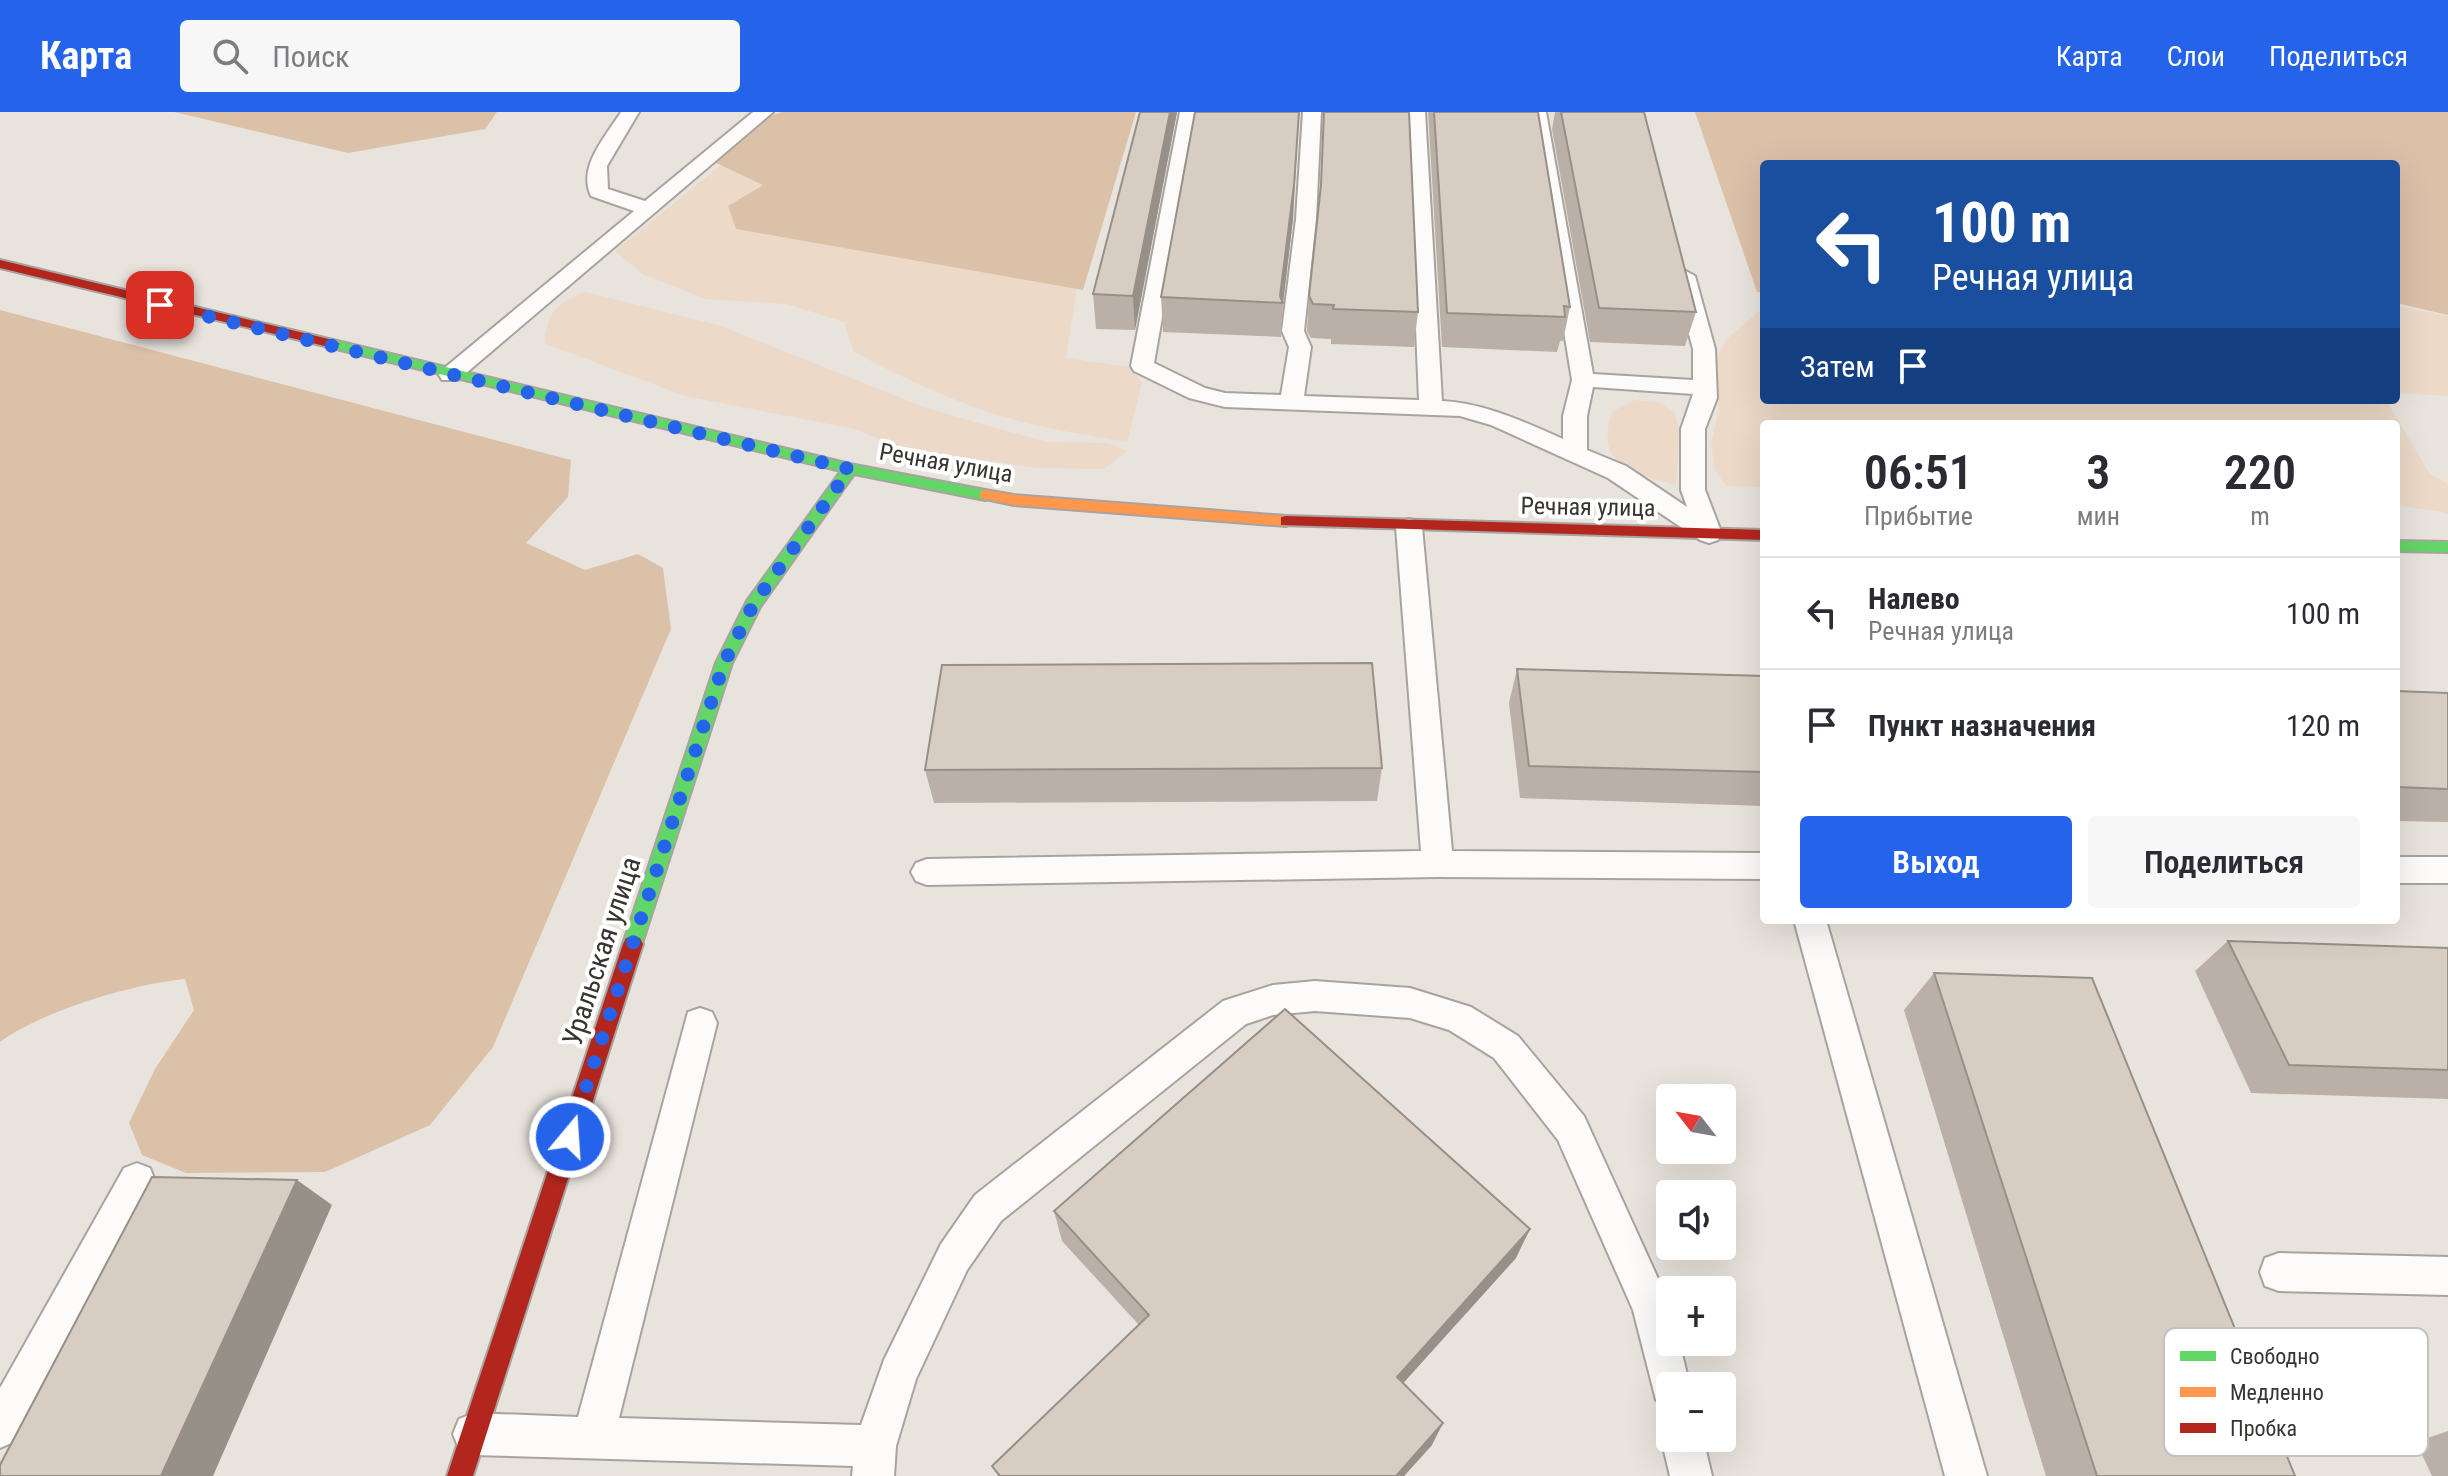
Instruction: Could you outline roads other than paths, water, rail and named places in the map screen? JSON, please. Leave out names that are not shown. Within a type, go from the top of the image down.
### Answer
[{"type":"street","name":"Речная улица","points":[[0,264],[450,375],[850,469],[1014,500],[1223,518],[1409,527],[1760,535]]},
{"type":"street","name":"Уральская улица","points":[[460,1476],[724,663],[753,605],[850,469]]},
{"type":"street","points":[[2400,546],[2448,547]]},
{"type":"lane","points":[[630,112],[597,166],[598,192],[649,209]]},
{"type":"lane","points":[[450,375],[764,112]]},
{"type":"lane","points":[[1189,112],[1142,366],[1197,393],[1225,400],[1461,409],[1499,420],[1617,472],[1709,534]]},
{"type":"lane","points":[[1291,403],[1300,347],[1293,331],[1306,219],[1312,112]]},
{"type":"lane","points":[[1416,112],[1431,407]]},
{"type":"lane","points":[[1537,112],[1583,380],[1575,416],[1575,452]]},
{"type":"lane","points":[[1681,262],[1704,349],[1705,398],[1693,429],[1693,490],[1709,534]]},
{"type":"lane","points":[[1583,380],[1705,388]]},
{"type":"lane","points":[[1409,527],[1438,864]]},
{"type":"lane","points":[[927,872],[1438,864],[1760,866]]},
{"type":"lane","points":[[2400,870],[2448,870]]},
{"type":"lane","points":[[1811,924],[1966,1476]]},
{"type":"lane","points":[[474,1434],[594,1435],[874,1461],[898,1374],[954,1257],[988,1208],[1235,1012],[1273,1000],[1315,996],[1410,1003],[1459,1018],[1506,1047],[1571,1128],[1652,1309],[1667,1372]]},
{"type":"lane","points":[[594,1435],[700,1023]]},
{"type":"lane","points":[[0,1428],[137,1181]]},
{"type":"lane","points":[[2279,1272],[2448,1276]]},
{"type":"lane","points":[[1685,1452],[1691,1476]]}]
